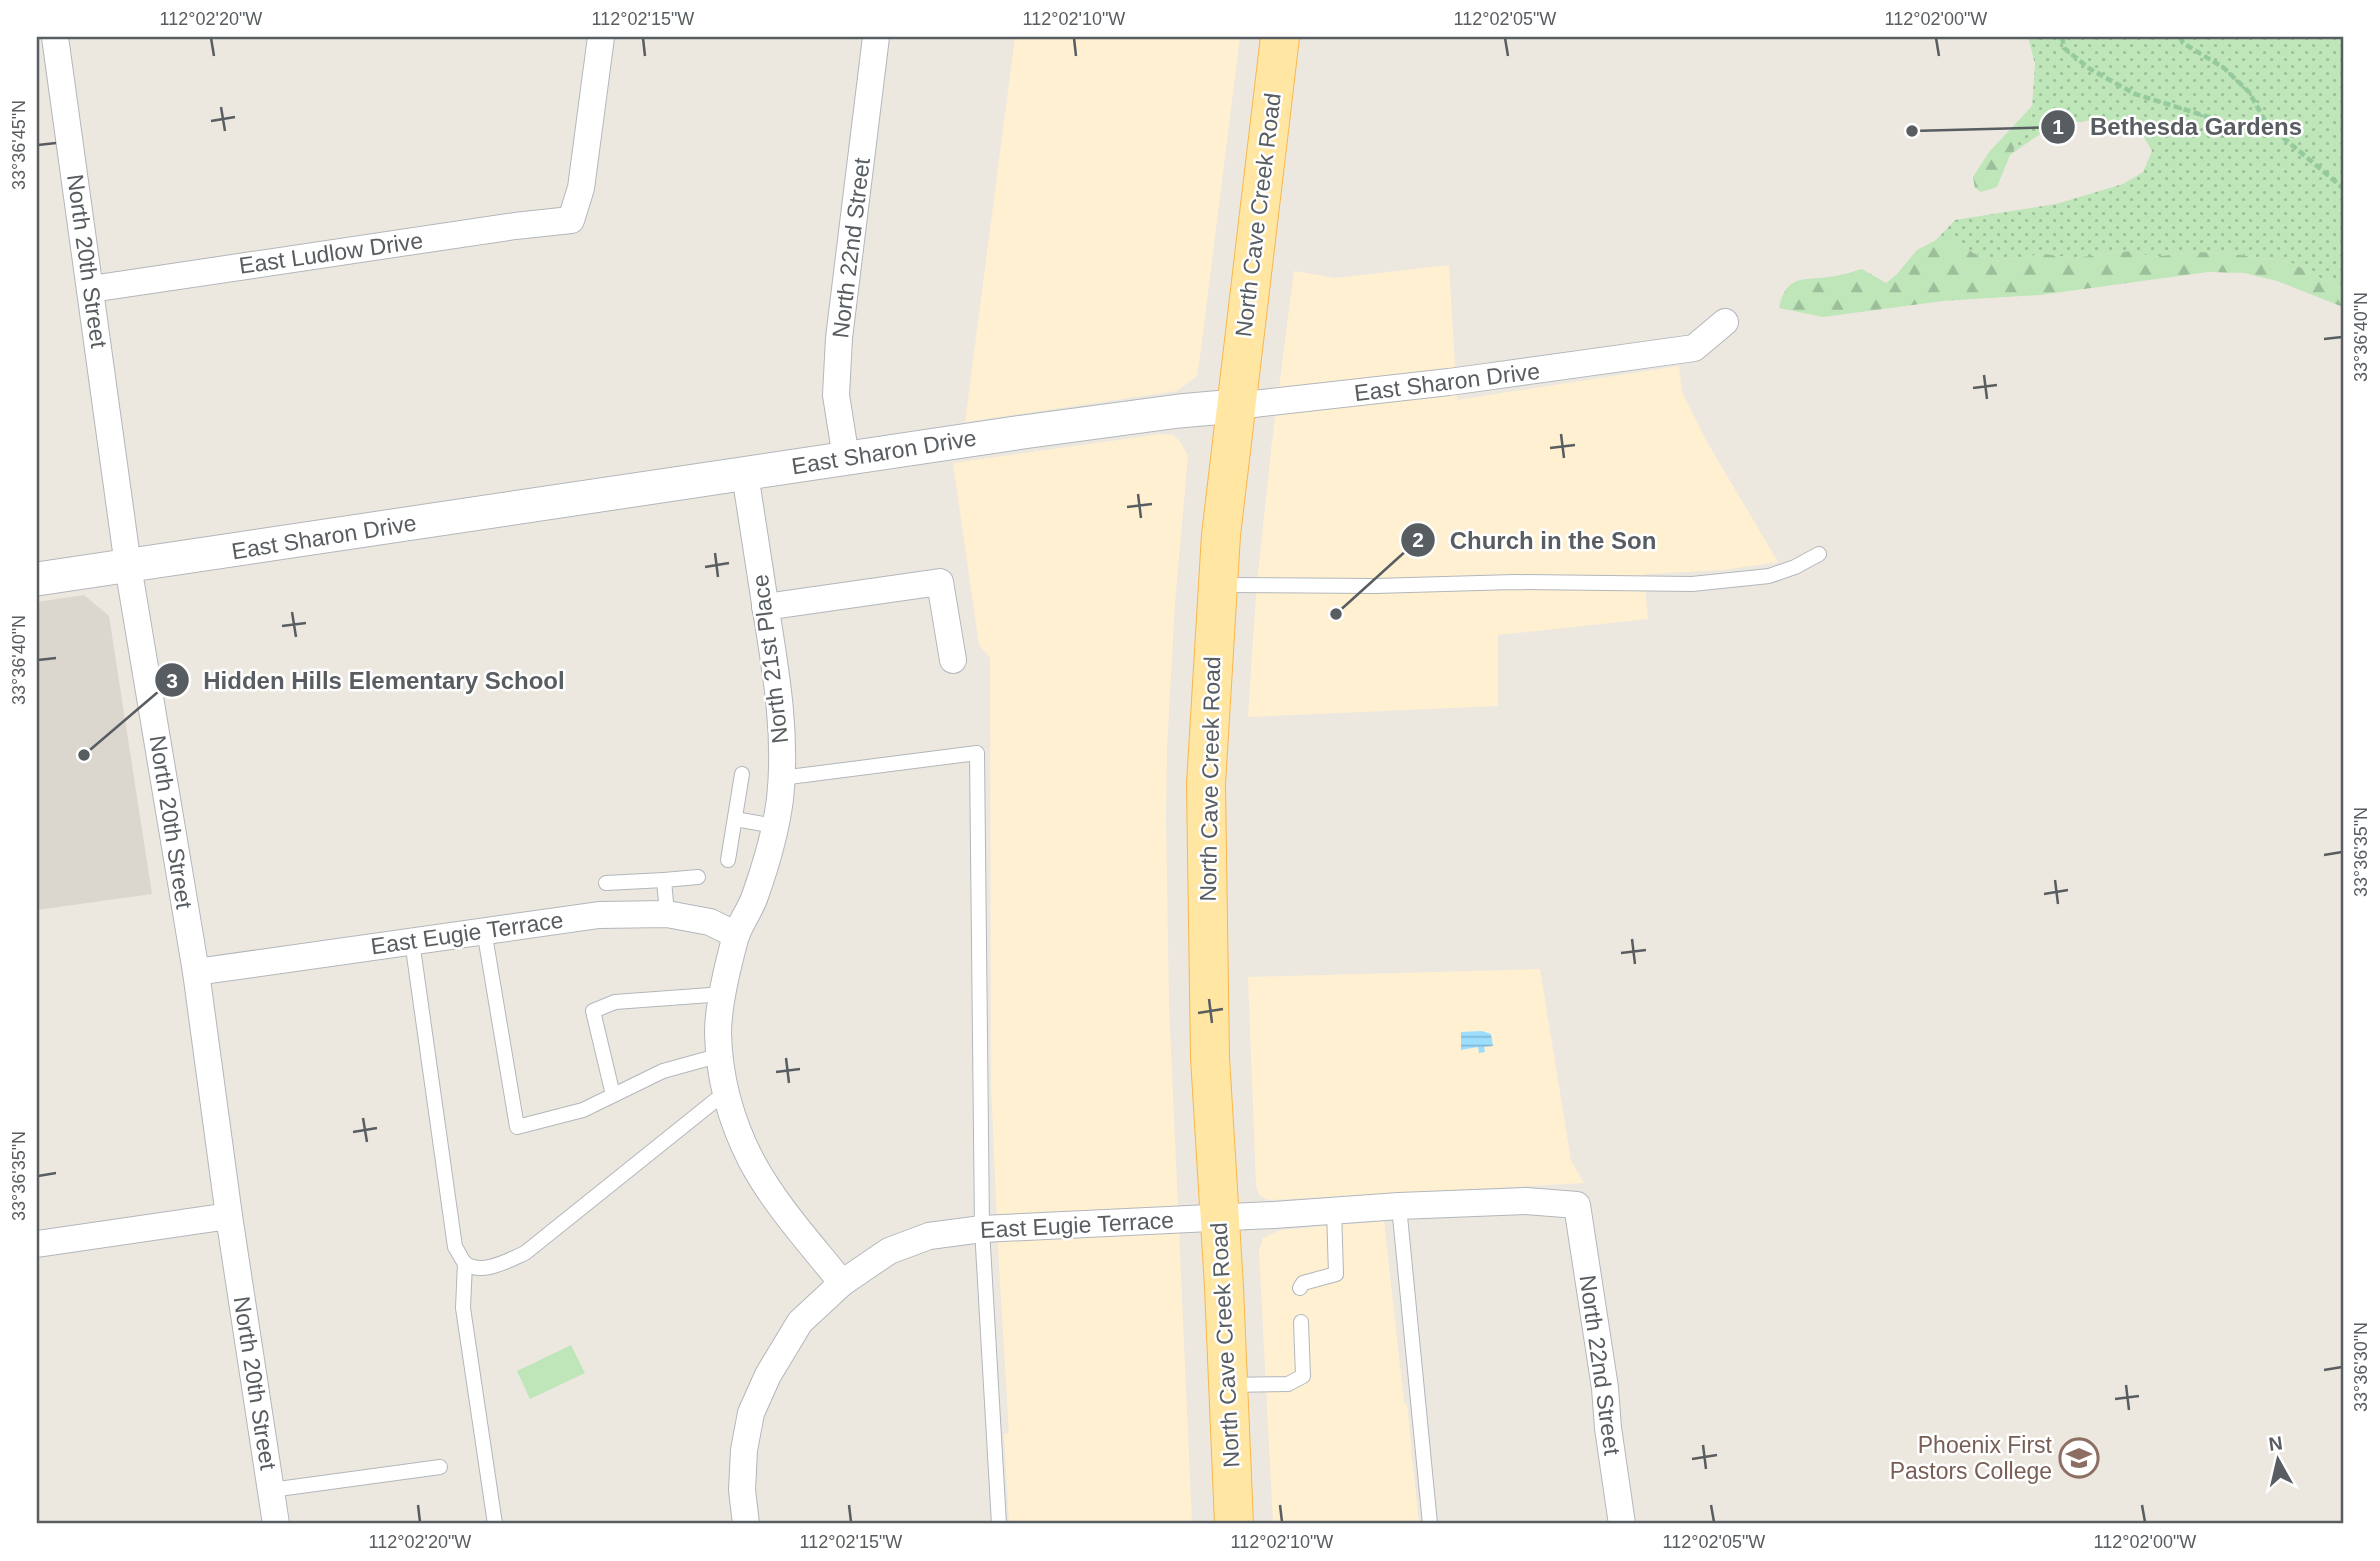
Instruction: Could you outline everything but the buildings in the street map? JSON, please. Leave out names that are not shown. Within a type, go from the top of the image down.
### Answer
[{"type":"main road","name":"North Cave Creek Road","points":[[1234,1524],[1210,1058],[1205,821],[1221,535],[1280,37]]},
{"type":"street","name":"North 20th Street","points":[[55,37],[128,566],[196,972],[229,1216],[276,1524]]},
{"type":"street","name":"East Ludlow Drive","points":[[91,289],[571,220],[581,188],[601,37]]},
{"type":"street","name":"North 22nd Street","points":[[846,458],[836,395],[839,338],[876,37]]},
{"type":"street","name":"East Sharon Drive","points":[[37,579],[1023,432],[1179,411],[1449,382],[1694,348],[1726,322]]},
{"type":"street","name":"North 21st Place","points":[[746,474],[777,679],[782,743],[781,778],[775,826],[754,899],[736,935],[718,1032],[733,1120],[752,1162],[783,1208],[842,1283]]},
{"type":"street","points":[[765,607],[940,582],[953,660]]},
{"type":"street","name":"East Eugie Terrace","points":[[196,972],[599,915],[667,914],[710,922],[736,935]]},
{"type":"street","name":"East Eugie Terrace","points":[[842,1283],[889,1251],[929,1236],[982,1230],[1399,1206],[1526,1201],[1577,1205]]},
{"type":"street","name":"North 22nd Street","points":[[1577,1205],[1605,1388],[1622,1524]]},
{"type":"street","points":[[37,1244],[229,1216]]},
{"type":"street","points":[[746,1524],[742,1490],[743,1465],[751,1413],[768,1375],[800,1322],[842,1283]]},
{"type":"lane","points":[[1217,585],[1375,586],[1514,582],[1692,584],[1769,576],[1795,567],[1819,554]]},
{"type":"lane","points":[[781,778],[977,753],[982,1230],[999,1524]]},
{"type":"lane","points":[[728,860],[742,774]]},
{"type":"lane","points":[[735,819],[775,826]]},
{"type":"lane","points":[[606,883],[698,877]]},
{"type":"lane","points":[[664,880],[667,914]]},
{"type":"lane","points":[[484,930],[517,1127],[583,1110],[663,1071],[721,1055]]},
{"type":"lane","points":[[412,941],[455,1247],[464,1262],[463,1308],[495,1524]]},
{"type":"lane","points":[[613,1096],[593,1012],[615,1002],[724,994]]},
{"type":"lane","points":[[464,1262],[477,1268],[500,1265],[525,1253],[727,1091]]},
{"type":"lane","points":[[1399,1206],[1430,1524]]},
{"type":"lane","points":[[1300,1288],[1303,1283],[1336,1274],[1334,1210]]},
{"type":"lane","points":[[1227,1385],[1287,1384],[1303,1376],[1301,1322]]},
{"type":"lane","points":[[271,1490],[440,1467]]},
{"type":"path","points":[[2062,37],[2064,48],[2090,69],[2135,94],[2228,123],[2267,124]]},
{"type":"path","points":[[2180,37],[2183,43],[2224,68],[2249,92],[2267,124],[2343,188]]},
{"type":"shaded area","points":[[1015,37],[1240,37],[1197,376],[1177,391],[965,422]]},
{"type":"shaded area","points":[[1449,265],[1457,400],[1679,366],[1682,392],[1707,442],[1778,562],[1724,570],[1644,574],[1648,619],[1498,635],[1498,706],[1248,717],[1256,594],[1294,271],[1335,278]]},
{"type":"shaded area","points":[[1161,434],[1172,435],[1180,441],[1188,456],[1175,603],[1166,818],[1169,1006],[1192,1524],[1009,1524],[1004,1434],[1009,1433],[991,1083],[990,658],[979,645],[953,463]]},
{"type":"shaded area","points":[[84,595],[109,616],[152,894],[37,910],[37,602]]},
{"type":"shaded area","points":[[1540,969],[1571,1161],[1584,1183],[1269,1200],[1259,1195],[1256,1185],[1248,977]]},
{"type":"shaded area","points":[[1384,1221],[1419,1524],[1273,1524],[1259,1250],[1263,1238],[1280,1230]]},
{"type":"green space","points":[[2028,37],[2343,37],[2343,290],[2290,262],[2226,253],[2195,252],[2153,257],[2131,251],[2073,258],[2044,254],[1994,261],[1973,253],[1959,240],[1936,240],[1955,220],[2056,204],[2123,184],[2143,172],[2152,151],[2141,132],[2100,119],[2071,123],[2043,132],[2010,155],[2031,122],[2035,64]]},
{"type":"green space","points":[[2032,106],[2031,123],[2010,155],[1997,187],[1981,192],[1975,188],[1973,177],[1989,152]]},
{"type":"green space","points":[[1936,240],[1959,240],[1973,253],[1994,261],[2044,254],[2073,258],[2131,251],[2153,257],[2195,252],[2226,253],[2290,262],[2343,290],[2343,307],[2277,281],[2244,273],[2208,272],[2040,295],[1943,301],[1823,317],[1779,308],[1787,288],[1799,280],[1862,269],[1886,283],[1917,250]]},
{"type":"green space","points":[[571,1345],[585,1373],[530,1399],[517,1371]]},
{"type":"water","points":[[1482,1031],[1491,1034],[1493,1046],[1484,1047],[1485,1052],[1479,1053],[1478,1047],[1461,1050],[1461,1032]]},
{"type":"place","name":"Bethesda Gardens","points":[[1912,131]]},
{"type":"place","name":"Church in the Son","points":[[1336,614]]},
{"type":"place","name":"Hidden Hills Elementary School","points":[[84,755]]},
{"type":"place","name":"Phoenix First Pastors College","points":[[2079,1458]]}]
